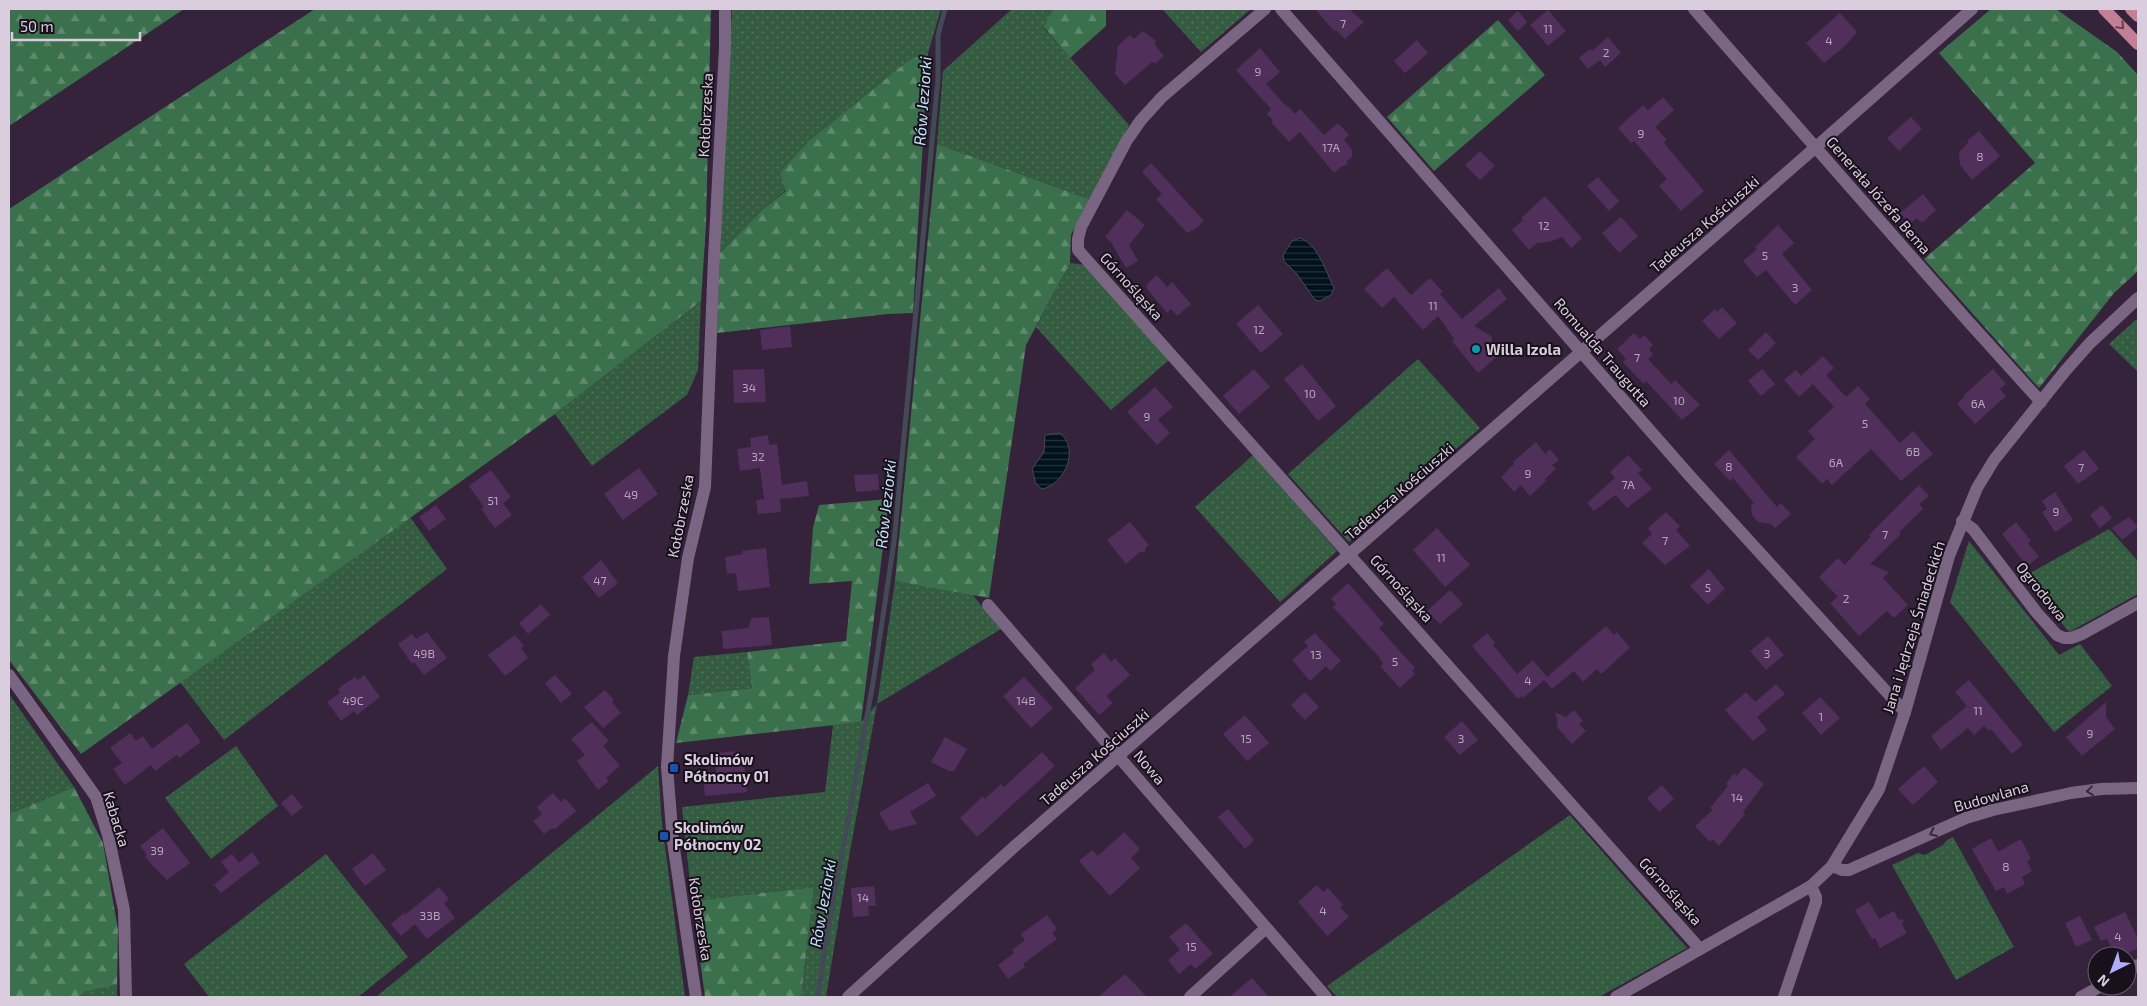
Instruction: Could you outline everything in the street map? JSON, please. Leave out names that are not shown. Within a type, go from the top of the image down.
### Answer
[{"type":"main road","points":[[2104,9],[2138,44]]},
{"type":"main road","points":[[2131,9],[2138,16]]},
{"type":"street","name":"Kołobrzeska","points":[[696,997],[673,842],[667,758],[674,656],[688,558],[705,487],[725,47],[724,9]]},
{"type":"street","name":"Górnośląska","points":[[1266,9],[1162,97],[1141,120],[1127,140],[1081,227],[1078,238],[1078,250],[1700,949]]},
{"type":"street","name":"Romualda Traugutta","points":[[1281,9],[1755,550],[1905,712]]},
{"type":"street","name":"Generała Józefa Bema","points":[[1694,9],[2041,402]]},
{"type":"street","name":"Tadeusza Kościuszki","points":[[848,997],[1015,846],[1120,757],[1972,9]]},
{"type":"street","name":"Jana i Jędrzeja Śniadeckich","points":[[1616,997],[1811,886],[1832,866],[1879,789],[1905,712],[1950,556],[1977,488],[1994,460],[2090,343],[2138,298]]},
{"type":"street","name":"Ogrodowa","points":[[1962,522],[1973,529],[2037,613],[2057,635],[2071,638],[2082,634],[2138,603]]},
{"type":"street","name":"Nowa","points":[[988,605],[1326,997]]},
{"type":"street","name":"Kabacka","points":[[9,675],[96,797],[108,835],[124,910],[126,997]]},
{"type":"street","name":"Budowlana","points":[[1832,866],[1842,870],[1849,870],[1966,818],[1993,810],[2071,793],[2138,788]]},
{"type":"street","points":[[1784,997],[1816,902],[1811,886]]},
{"type":"street","points":[[1190,997],[1266,928]]},
{"type":"green space","points":[[9,9],[184,9],[9,126]]},
{"type":"green space","points":[[315,9],[711,9],[706,225],[701,301],[555,414],[81,754],[9,660],[9,209]]},
{"type":"green space","points":[[732,9],[941,9],[928,53],[909,60],[810,140],[786,190],[763,209],[720,253]]},
{"type":"green space","points":[[1012,9],[1054,9],[1044,28],[1129,125],[1089,199],[937,144],[943,71]]},
{"type":"green space","points":[[1054,9],[1106,9],[1106,26],[1070,58],[1044,27]]},
{"type":"green space","points":[[1162,9],[1251,9],[1201,52]]},
{"type":"green space","points":[[1991,9],[2056,9],[2117,52],[2138,75],[2138,271],[2114,293],[2039,388],[1924,259],[2035,163],[1939,53]]},
{"type":"green space","points":[[1498,20],[1545,75],[1434,171],[1387,117]]},
{"type":"green space","points":[[928,53],[913,313],[888,314],[717,333],[720,253],[763,209],[786,191],[780,173],[810,140],[909,60]]},
{"type":"green space","points":[[937,144],[1089,199],[1071,235],[1070,263],[1026,345],[989,598],[895,581]]},
{"type":"green space","points":[[1070,263],[1086,265],[1169,360],[1111,410],[1036,327]]},
{"type":"green space","points":[[701,301],[698,370],[687,395],[592,466],[555,414]]},
{"type":"green space","points":[[2138,318],[2138,372],[2109,344]]},
{"type":"green space","points":[[1418,359],[1480,428],[1349,542],[1288,474]]},
{"type":"green space","points":[[1253,455],[1337,551],[1280,602],[1195,507]]},
{"type":"green space","points":[[889,499],[861,722],[676,743],[688,695],[752,688],[747,652],[846,641],[852,581],[809,584],[813,528],[819,505]]},
{"type":"green space","points":[[410,517],[447,569],[224,740],[180,682]]},
{"type":"green space","points":[[2109,529],[2138,561],[2138,594],[2069,632],[2025,576]]},
{"type":"green space","points":[[1969,541],[2059,655],[2080,644],[2112,686],[2054,732],[1950,602]]},
{"type":"green space","points":[[895,581],[971,593],[1001,629],[877,704]]},
{"type":"green space","points":[[747,652],[752,688],[688,695],[694,657]]},
{"type":"green space","points":[[9,694],[74,787],[9,814]]},
{"type":"green space","points":[[877,704],[826,997],[801,997],[814,887],[692,901],[682,807],[825,792],[833,725],[861,722]]},
{"type":"green space","points":[[236,746],[278,806],[211,859],[165,798]]},
{"type":"green space","points":[[658,766],[662,824],[685,997],[376,997]]},
{"type":"green space","points":[[74,787],[103,843],[118,930],[117,985],[84,992],[78,997],[9,997],[9,814]]},
{"type":"green space","points":[[1570,815],[1687,948],[1599,997],[1337,997],[1327,986]]},
{"type":"green space","points":[[1953,837],[2014,947],[1956,980],[1892,865],[1918,853],[1925,855]]},
{"type":"green space","points":[[326,854],[408,957],[358,997],[209,997],[184,964]]},
{"type":"green space","points":[[814,887],[801,997],[705,997],[692,901]]},
{"type":"green space","points":[[117,985],[117,997],[78,997],[84,992]]},
{"type":"water","points":[[1300,238],[1317,252],[1334,288],[1331,295],[1320,301],[1315,300],[1297,274],[1284,261],[1283,255],[1292,241]]},
{"type":"water","points":[[1060,433],[1066,440],[1069,448],[1067,465],[1057,480],[1050,486],[1042,489],[1036,484],[1032,469],[1044,452],[1045,435]]},
{"type":"building","points":[[1315,9],[1349,9],[1364,22],[1345,39],[1336,30],[1334,31]]},
{"type":"building","points":[[1548,10],[1566,31],[1548,46],[1530,25]]},
{"type":"building","points":[[1518,11],[1527,22],[1518,31],[1508,20]]},
{"type":"building","points":[[1840,13],[1857,32],[1845,46],[1824,63],[1806,43]]},
{"type":"building","points":[[1143,31],[1156,41],[1155,45],[1164,56],[1156,63],[1152,62],[1125,85],[1115,74],[1118,46],[1130,35],[1134,39]]},
{"type":"building","points":[[1608,37],[1621,53],[1605,67],[1600,60],[1588,69],[1579,58],[1590,49],[1598,58],[1592,51]]},
{"type":"building","points":[[1417,40],[1428,53],[1405,73],[1394,61]]},
{"type":"building","points":[[1260,48],[1280,72],[1266,84],[1287,107],[1295,114],[1300,109],[1324,135],[1338,123],[1349,135],[1344,140],[1352,150],[1352,157],[1347,161],[1347,165],[1342,166],[1334,173],[1300,132],[1289,142],[1271,122],[1273,120],[1267,114],[1271,109],[1236,70]]},
{"type":"building","points":[[1663,97],[1674,110],[1655,127],[1667,140],[1664,142],[1669,149],[1704,191],[1681,211],[1659,186],[1667,179],[1634,141],[1631,143],[1618,128],[1643,105],[1648,110]]},
{"type":"building","points":[[1911,117],[1922,129],[1899,151],[1887,138]]},
{"type":"building","points":[[1979,131],[2000,156],[1972,180],[1960,165],[1959,152],[1969,142],[1967,141]]},
{"type":"building","points":[[1480,151],[1495,166],[1480,180],[1465,165]]},
{"type":"building","points":[[1151,163],[1204,221],[1195,229],[1187,233],[1156,199],[1162,194],[1142,172]]},
{"type":"building","points":[[1598,177],[1619,201],[1609,211],[1587,186]]},
{"type":"building","points":[[1923,194],[1936,210],[1922,223],[1917,218],[1910,224],[1900,213]]},
{"type":"building","points":[[1545,196],[1582,238],[1571,248],[1562,237],[1549,242],[1537,243],[1529,250],[1512,230],[1523,220],[1521,218]]},
{"type":"building","points":[[1127,210],[1145,225],[1129,245],[1138,261],[1126,268],[1111,242],[1105,237]]},
{"type":"building","points":[[1621,217],[1638,236],[1619,253],[1602,233]]},
{"type":"building","points":[[1778,225],[1794,243],[1782,254],[1812,290],[1795,305],[1766,270],[1757,277],[1743,261],[1757,249],[1755,247]]},
{"type":"building","points":[[1387,268],[1411,295],[1430,278],[1443,292],[1440,294],[1462,319],[1499,288],[1507,299],[1474,326],[1490,335],[1492,338],[1491,347],[1499,355],[1478,373],[1452,341],[1454,339],[1438,316],[1423,330],[1394,297],[1382,308],[1364,289]]},
{"type":"building","points":[[1157,275],[1167,287],[1172,282],[1191,304],[1177,316],[1171,309],[1167,313],[1147,289],[1147,284]]},
{"type":"building","points":[[1258,305],[1283,334],[1261,353],[1236,324]]},
{"type":"building","points":[[1722,307],[1737,323],[1719,339],[1702,321],[1715,309],[1717,312]]},
{"type":"building","points":[[790,326],[792,347],[762,350],[760,330]]},
{"type":"building","points":[[1766,332],[1776,343],[1758,360],[1748,350]]},
{"type":"building","points":[[1634,333],[1640,339],[1644,335],[1653,345],[1649,349],[1653,354],[1648,359],[1671,384],[1675,380],[1700,405],[1682,420],[1646,381],[1644,384],[1623,362],[1626,359],[1617,349]]},
{"type":"building","points":[[1823,356],[1834,368],[1826,375],[1846,397],[1858,386],[1870,399],[1865,404],[1900,443],[1913,431],[1933,454],[1901,481],[1871,449],[1832,485],[1827,479],[1822,484],[1796,457],[1815,439],[1808,431],[1834,407],[1813,384],[1799,397],[1784,380],[1796,370],[1801,376]]},
{"type":"building","points":[[1302,364],[1336,406],[1318,421],[1284,379]]},
{"type":"building","points":[[764,369],[766,402],[734,403],[733,370]]},
{"type":"building","points":[[1254,369],[1270,387],[1239,414],[1223,396]]},
{"type":"building","points":[[1762,369],[1775,384],[1761,396],[1748,381]]},
{"type":"building","points":[[1993,369],[2006,384],[2000,389],[2006,396],[1975,424],[1957,404],[1964,395]]},
{"type":"building","points":[[1155,387],[1173,407],[1158,420],[1170,433],[1157,445],[1127,412]]},
{"type":"building","points":[[768,435],[769,445],[777,444],[782,485],[807,481],[809,496],[780,499],[781,512],[758,514],[756,500],[764,499],[760,468],[740,471],[737,449],[751,447],[750,438]]},
{"type":"building","points":[[1536,442],[1545,454],[1550,449],[1559,460],[1552,465],[1556,469],[1530,496],[1521,485],[1514,492],[1501,477],[1514,464],[1513,462]]},
{"type":"building","points":[[1729,450],[1777,507],[1781,503],[1791,514],[1775,528],[1771,524],[1758,522],[1752,515],[1751,505],[1754,503],[1733,478],[1730,481],[1714,464]]},
{"type":"building","points":[[2084,450],[2099,469],[2078,484],[2064,466]]},
{"type":"building","points":[[1628,455],[1642,470],[1638,473],[1652,489],[1627,508],[1615,495],[1594,511],[1587,503],[1615,478],[1610,472]]},
{"type":"building","points":[[639,468],[658,494],[623,520],[604,494]]},
{"type":"building","points":[[491,470],[511,497],[503,503],[512,515],[495,528],[481,509],[484,507],[469,486]]},
{"type":"building","points":[[878,474],[879,490],[856,492],[854,475]]},
{"type":"building","points":[[1919,485],[1929,496],[1919,504],[1923,509],[1899,532],[1901,534],[1870,564],[1889,572],[1883,578],[1908,605],[1894,618],[1887,611],[1859,636],[1830,603],[1838,597],[1819,577],[1838,558],[1845,565],[1871,536],[1869,535]]},
{"type":"building","points":[[2055,492],[2073,520],[2055,532],[2042,512],[2047,509],[2042,501]]},
{"type":"building","points":[[436,505],[446,519],[429,531],[419,517]]},
{"type":"building","points":[[2102,505],[2112,518],[2100,528],[2090,515]]},
{"type":"building","points":[[1666,512],[1680,526],[1676,530],[1690,546],[1665,565],[1642,543],[1652,534],[1648,528]]},
{"type":"building","points":[[2129,517],[2138,527],[2122,540],[2112,528]]},
{"type":"building","points":[[1130,522],[1149,545],[1146,547],[1145,552],[1140,552],[1126,564],[1107,540]]},
{"type":"building","points":[[2016,522],[2031,541],[2028,543],[2039,557],[2027,566],[2002,534]]},
{"type":"building","points":[[1437,528],[1470,565],[1445,587],[1413,550]]},
{"type":"building","points":[[766,548],[770,587],[738,591],[736,573],[727,574],[725,557],[743,554],[742,551]]},
{"type":"building","points":[[601,560],[618,583],[599,598],[582,577]]},
{"type":"building","points":[[1709,569],[1725,589],[1708,605],[1690,586]]},
{"type":"building","points":[[1348,583],[1384,624],[1379,628],[1415,668],[1412,670],[1415,674],[1400,688],[1380,666],[1383,664],[1379,657],[1333,607],[1336,604],[1331,599]]},
{"type":"building","points":[[1450,590],[1463,604],[1440,624],[1427,611]]},
{"type":"building","points":[[541,604],[550,615],[528,634],[519,623]]},
{"type":"building","points":[[769,617],[772,645],[723,649],[722,631],[748,628],[752,618]]},
{"type":"building","points":[[1606,626],[1614,635],[1617,632],[1630,648],[1601,674],[1597,669],[1583,682],[1574,671],[1552,689],[1544,680],[1523,698],[1521,696],[1518,699],[1472,646],[1487,633],[1495,643],[1493,645],[1517,674],[1533,660],[1547,677]]},
{"type":"building","points":[[427,632],[447,658],[424,675],[414,662],[412,664],[398,644],[412,634],[416,639]]},
{"type":"building","points":[[1315,633],[1341,661],[1330,671],[1326,666],[1310,681],[1292,660],[1308,646],[1304,642]]},
{"type":"building","points":[[515,635],[524,646],[521,648],[528,658],[505,676],[488,655]]},
{"type":"building","points":[[1768,636],[1784,655],[1766,670],[1750,651]]},
{"type":"building","points":[[1104,653],[1111,662],[1115,658],[1130,675],[1106,696],[1113,703],[1099,715],[1075,688],[1095,670],[1091,664]]},
{"type":"building","points":[[364,675],[380,697],[357,715],[354,711],[341,721],[327,702],[340,693],[338,689],[346,683],[355,677],[358,680]]},
{"type":"building","points":[[555,675],[572,694],[561,703],[545,683]]},
{"type":"building","points":[[1024,677],[1053,708],[1031,728],[1003,696]]},
{"type":"building","points":[[1969,680],[2023,745],[2012,754],[1991,729],[1989,731],[1984,726],[1974,735],[1968,728],[1941,750],[1931,736],[1967,706],[1955,692]]},
{"type":"building","points":[[1776,684],[1785,694],[1757,717],[1767,730],[1753,741],[1725,710],[1746,692],[1755,702]]},
{"type":"building","points":[[605,690],[614,700],[612,702],[621,713],[603,728],[584,707]]},
{"type":"building","points":[[1305,692],[1319,707],[1305,720],[1291,705]]},
{"type":"building","points":[[1820,697],[1840,718],[1821,735],[1802,713]]},
{"type":"building","points":[[2106,702],[2106,717],[2115,729],[2082,756],[2066,737]]},
{"type":"building","points":[[1574,710],[1583,721],[1579,724],[1586,731],[1572,744],[1556,726],[1558,724],[1555,712],[1566,717]]},
{"type":"building","points":[[1245,715],[1269,743],[1247,761],[1223,734]]},
{"type":"building","points":[[1462,721],[1478,740],[1460,755],[1444,737]]},
{"type":"building","points":[[592,722],[609,741],[603,746],[620,766],[606,778],[609,781],[598,790],[577,761],[585,755],[571,739]]},
{"type":"building","points":[[187,723],[201,742],[179,758],[177,755],[155,771],[151,765],[125,785],[113,769],[122,763],[110,748],[130,733],[136,741],[143,736],[152,749]]},
{"type":"building","points":[[945,737],[967,749],[954,771],[949,771],[931,762]]},
{"type":"building","points":[[740,751],[741,761],[744,761],[747,792],[705,796],[703,778],[716,777],[716,753]]},
{"type":"building","points":[[1042,752],[1055,766],[977,837],[960,818],[983,796],[985,799],[1001,784],[1004,787]]},
{"type":"building","points":[[1924,766],[1938,782],[1913,805],[1898,789]]},
{"type":"building","points":[[1744,767],[1764,784],[1743,812],[1745,814],[1719,846],[1713,839],[1710,842],[1695,826],[1713,810],[1710,808],[1728,786],[1726,784],[1734,773],[1737,776]]},
{"type":"building","points":[[928,783],[936,796],[910,812],[917,824],[890,831],[879,813]]},
{"type":"building","points":[[1662,785],[1674,799],[1659,812],[1647,798]]},
{"type":"building","points":[[553,793],[561,802],[565,798],[576,811],[555,829],[553,828],[544,834],[533,821],[542,814],[537,807]]},
{"type":"building","points":[[292,794],[303,807],[292,816],[281,803]]},
{"type":"building","points":[[1228,809],[1254,840],[1245,849],[1218,817]]},
{"type":"building","points":[[163,828],[190,863],[167,880],[152,865],[140,846]]},
{"type":"building","points":[[1124,832],[1140,849],[1131,858],[1140,868],[1110,896],[1079,861],[1092,850],[1098,856]]},
{"type":"building","points":[[1991,838],[1998,852],[2021,839],[2031,859],[2027,861],[2032,871],[2022,877],[2025,884],[2007,894],[2004,887],[1996,891],[1972,849]]},
{"type":"building","points":[[252,852],[260,863],[221,893],[214,885],[229,872],[221,862],[232,854],[239,863]]},
{"type":"building","points":[[373,853],[386,870],[365,886],[352,869]]},
{"type":"building","points":[[1317,885],[1323,892],[1328,888],[1343,905],[1340,907],[1349,917],[1327,936],[1298,902]]},
{"type":"building","points":[[874,886],[876,906],[868,906],[869,916],[853,917],[851,888]]},
{"type":"building","points":[[439,887],[449,899],[444,903],[455,918],[427,939],[415,924],[401,936],[391,924]]},
{"type":"building","points":[[1869,902],[1879,919],[1894,911],[1898,919],[1904,920],[1902,925],[1907,933],[1880,948],[1875,938],[1872,939],[1855,910]]},
{"type":"building","points":[[2125,912],[2138,939],[2138,948],[2137,946],[2111,946],[2107,939],[2101,941],[2094,927]]},
{"type":"building","points":[[1047,915],[1057,929],[1052,933],[1057,939],[1023,964],[1025,967],[1008,979],[998,965],[1014,953],[1012,950],[1025,940],[1021,934]]},
{"type":"building","points":[[2080,916],[2092,940],[2076,947],[2065,923]]},
{"type":"building","points":[[1186,923],[1213,954],[1195,969],[1191,964],[1179,974],[1168,960],[1180,950],[1169,937]]},
{"type":"building","points":[[1125,974],[1147,997],[1098,997]]},
{"type":"building","points":[[1252,978],[1269,997],[1229,997]]},
{"type":"waterway","name":"Rów Jeziorki","points":[[818,997],[825,947],[873,683],[894,542],[938,79],[938,35],[945,9]]},
{"type":"place","name":"Willa Izola","points":[[1476,349]]},
{"type":"place","name":"Skolimów Północny 01","points":[[674,768]]},
{"type":"place","name":"Skolimów Północny 02","points":[[664,836]]}]
